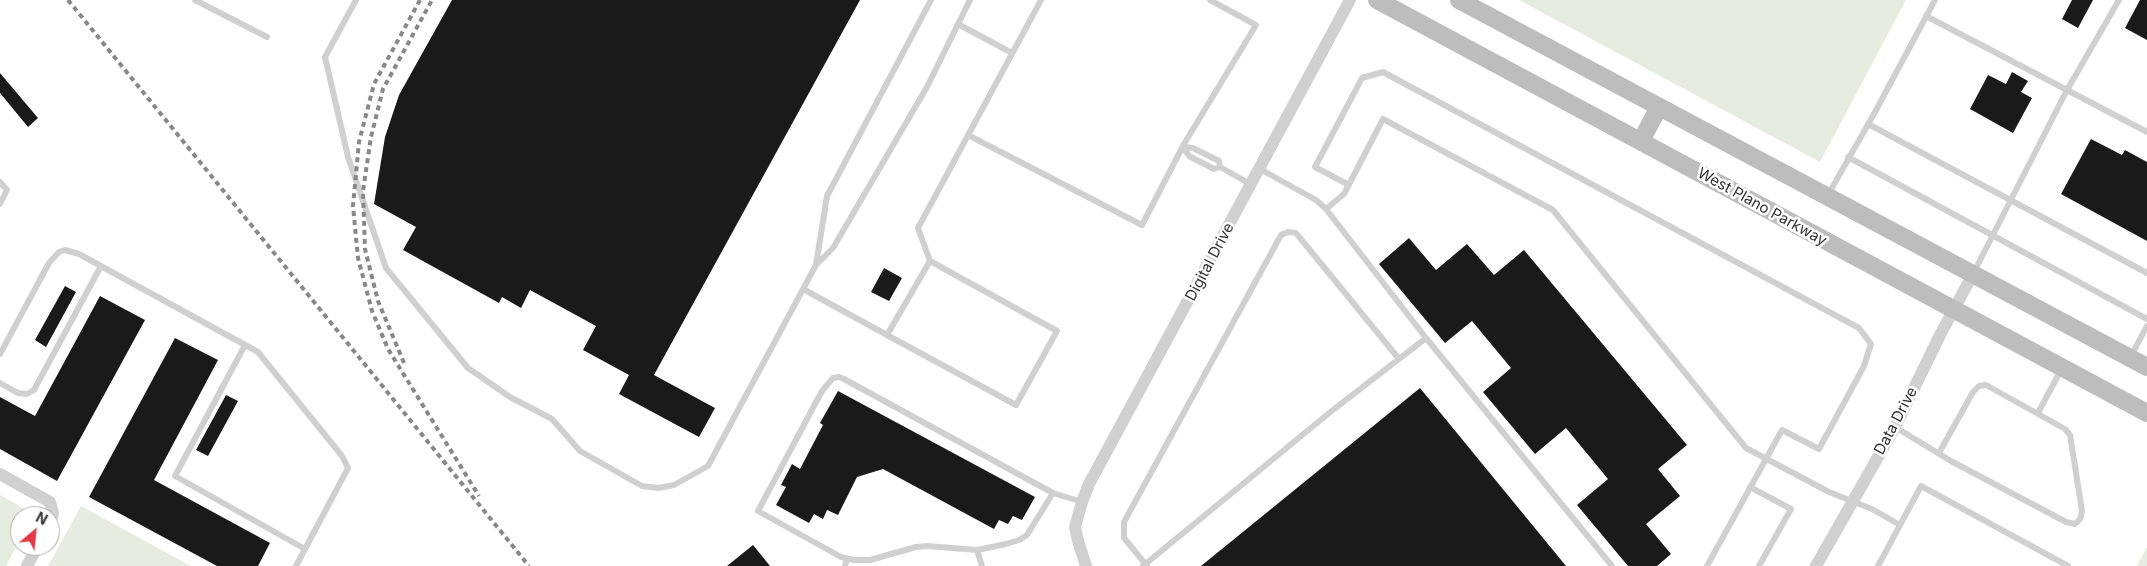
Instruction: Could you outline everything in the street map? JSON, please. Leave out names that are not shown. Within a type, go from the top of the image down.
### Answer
[{"type":"main road","name":"West Plano Parkway","points":[[1377,0],[2147,413]]},
{"type":"main road","points":[[1458,0],[2147,367]]},
{"type":"main road","points":[[1641,141],[1659,107]]},
{"type":"street","name":"Digital Drive","points":[[1085,566],[1075,527],[1089,484],[1252,185],[1350,0]]},
{"type":"street","name":"Data Drive","points":[[1816,566],[1895,427],[1973,274]]},
{"type":"street","points":[[0,474],[46,499],[50,502],[50,506]]},
{"type":"lane","points":[[195,0],[267,37]]},
{"type":"lane","points":[[356,0],[325,57],[348,157],[386,268],[468,368],[510,397],[552,419],[580,451],[642,486],[658,488],[674,485],[708,466],[816,265],[833,248],[927,87],[970,0]]},
{"type":"lane","points":[[816,265],[827,196],[931,0]]},
{"type":"lane","points":[[803,289],[1016,405],[1057,331],[930,261],[918,228],[1041,0]]},
{"type":"lane","points":[[968,135],[1142,225],[1183,147],[1256,25],[1210,0]]},
{"type":"lane","points":[[1827,196],[1935,0]]},
{"type":"lane","points":[[1973,274],[2067,90],[2119,0]]},
{"type":"lane","points":[[1926,16],[2147,132]]},
{"type":"lane","points":[[958,24],[1012,53]]},
{"type":"lane","points":[[1349,185],[1315,167],[1362,78],[1383,72],[1859,328],[1871,344],[1864,366],[1819,449],[1782,430],[1706,566]]},
{"type":"lane","points":[[1326,209],[1344,194],[1383,119],[1553,210],[1746,448],[1829,492],[1872,509],[1900,525]]},
{"type":"lane","points":[[1868,124],[2147,273]]},
{"type":"lane","points":[[1183,147],[1189,156],[1214,169],[1220,167],[1252,185]]},
{"type":"lane","points":[[1848,158],[1992,237],[2147,318]]},
{"type":"lane","points":[[1260,169],[1316,200],[1326,209],[1426,338],[1612,566]]},
{"type":"lane","points":[[0,182],[7,190],[0,204]]},
{"type":"lane","points":[[1399,359],[1296,233],[1288,232],[1280,235],[1124,522],[1124,538],[1145,565],[1426,338]]},
{"type":"lane","points":[[0,354],[53,257],[65,250],[101,266],[245,345],[263,357],[346,463],[346,473],[296,566]]},
{"type":"lane","points":[[887,335],[930,261]]},
{"type":"lane","points":[[0,383],[18,393],[27,394],[34,390],[101,266]]},
{"type":"lane","points":[[2130,358],[2147,326]]},
{"type":"lane","points":[[245,345],[175,476],[305,549]]},
{"type":"lane","points":[[2038,413],[2062,368]]},
{"type":"lane","points":[[1053,493],[1027,535],[1012,542],[977,550],[927,546],[916,547],[870,560],[840,557],[758,511],[822,391],[833,378],[839,377],[1053,493],[1082,502]]},
{"type":"lane","points":[[1895,427],[1940,453],[2066,522],[2075,524],[2080,519],[2082,511],[2070,435],[2065,429],[1986,385],[1979,386],[1973,392],[1940,453]]},
{"type":"lane","points":[[1878,566],[1921,486],[2068,566]]},
{"type":"lane","points":[[1750,487],[1790,509],[1759,566]]},
{"type":"lane","points":[[977,550],[982,566]]},
{"type":"lane","points":[[845,566],[847,558]]},
{"type":"shaded area","points":[[1519,0],[1906,0],[1820,162]]},
{"type":"shaded area","points":[[0,495],[20,506],[10,506],[11,556],[6,566],[0,566]]},
{"type":"shaded area","points":[[81,506],[191,566],[48,566],[54,556],[60,556],[60,544]]},
{"type":"shaded area","points":[[2147,547],[2147,566],[2137,566]]},
{"type":"building","points":[[452,0],[860,0],[654,375],[715,408],[699,437],[619,394],[629,375],[583,350],[596,326],[530,290],[521,308],[502,297],[499,303],[403,250],[416,227],[374,204],[385,137],[399,95]]},
{"type":"building","points":[[2072,0],[2093,0],[2078,28],[2062,19]]},
{"type":"building","points":[[2140,0],[2147,0],[2147,40],[2125,28]]},
{"type":"building","points":[[2012,72],[2028,81],[2021,92],[2032,98],[2013,133],[1970,109],[1988,75],[2006,84]]},
{"type":"building","points":[[0,73],[38,118],[28,127],[0,93]]},
{"type":"building","points":[[2091,139],[2122,155],[2125,150],[2147,162],[2147,241],[2061,194]]},
{"type":"building","points":[[1409,238],[1436,270],[1467,244],[1494,275],[1524,250],[1687,445],[1658,469],[1680,496],[1646,524],[1671,554],[1657,566],[1628,566],[1577,505],[1608,479],[1566,428],[1535,454],[1483,392],[1511,368],[1472,321],[1445,343],[1379,264]]},
{"type":"building","points":[[884,268],[902,278],[889,301],[871,292]]},
{"type":"building","points":[[65,286],[76,292],[46,347],[35,340]]},
{"type":"building","points":[[100,296],[145,320],[57,481],[0,449],[0,397],[35,416]]},
{"type":"building","points":[[175,338],[218,360],[154,480],[270,543],[258,566],[217,566],[89,497]]},
{"type":"building","points":[[1420,388],[1566,566],[1201,566]]},
{"type":"building","points":[[838,391],[1035,497],[1022,520],[1013,516],[1008,524],[999,520],[994,529],[883,469],[857,477],[838,515],[827,510],[823,519],[814,514],[809,523],[776,505],[786,487],[781,485],[792,464],[800,469],[823,425],[820,423]]},
{"type":"building","points":[[226,395],[238,401],[208,456],[196,450]]},
{"type":"building","points":[[753,545],[770,566],[727,566]]},
{"type":"railway","points":[[68,0],[529,566]]},
{"type":"railway","points":[[420,0],[374,84],[359,142],[353,206],[358,258],[372,311],[388,349],[479,496]]},
{"type":"railway","points":[[404,363],[378,301],[365,249],[363,191],[371,137],[383,89],[432,0]]}]
